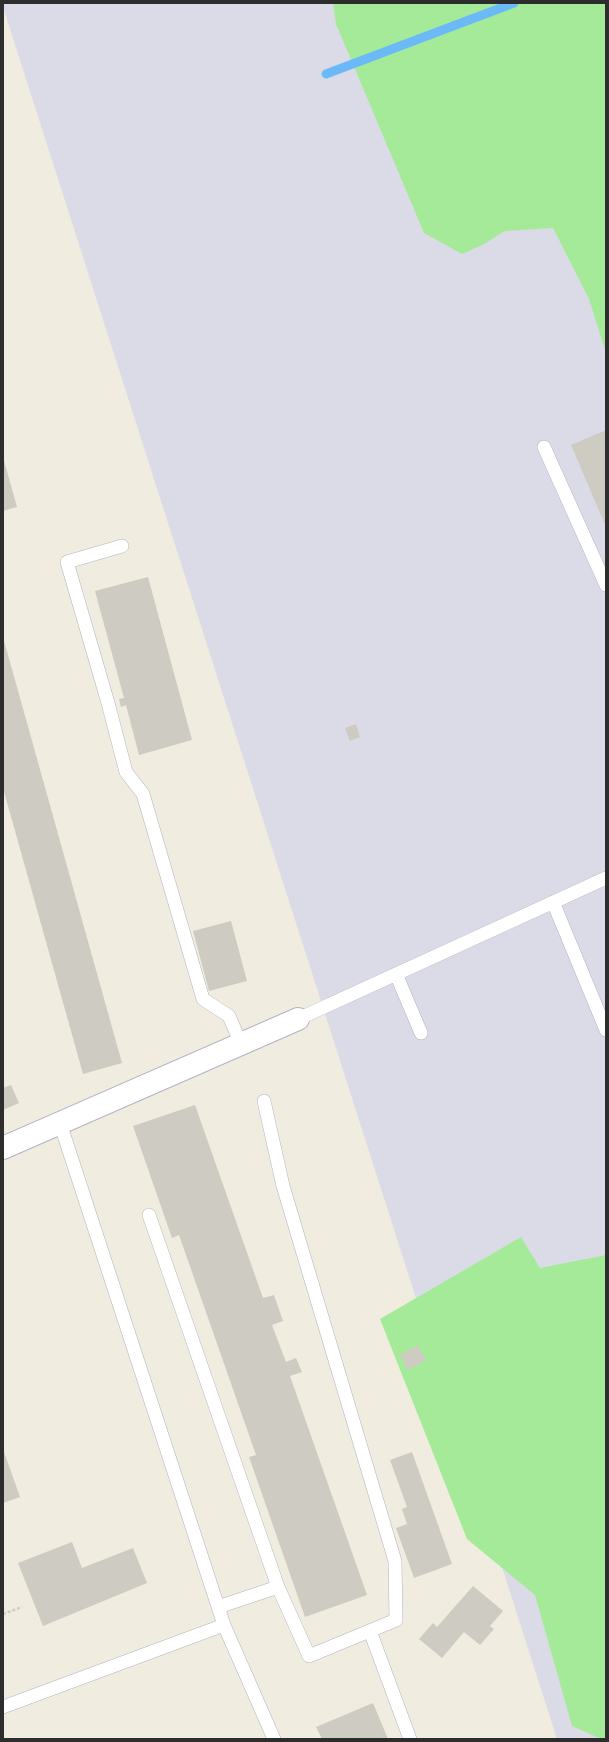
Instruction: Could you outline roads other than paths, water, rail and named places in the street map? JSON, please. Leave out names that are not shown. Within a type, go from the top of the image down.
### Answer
[{"type":"street","points":[[3,1148],[298,1019]]},
{"type":"lane","points":[[544,447],[606,585]]},
{"type":"lane","points":[[122,546],[67,562],[108,703],[126,772],[143,794],[203,999],[230,1016],[241,1044]]},
{"type":"lane","points":[[298,1019],[606,878]]},
{"type":"lane","points":[[553,902],[606,1030]]},
{"type":"lane","points":[[396,974],[420,1033]]},
{"type":"lane","points":[[591,994],[606,1016]]},
{"type":"lane","points":[[149,1215],[278,1587],[309,1656],[396,1620],[395,1561],[283,1186],[264,1101]]},
{"type":"lane","points":[[60,1123],[218,1607],[274,1739]]},
{"type":"lane","points":[[218,1607],[278,1587]]},
{"type":"lane","points":[[3,1707],[224,1624]]},
{"type":"lane","points":[[370,1631],[410,1739]]},
{"type":"waterway","points":[[326,74],[514,3]]}]
